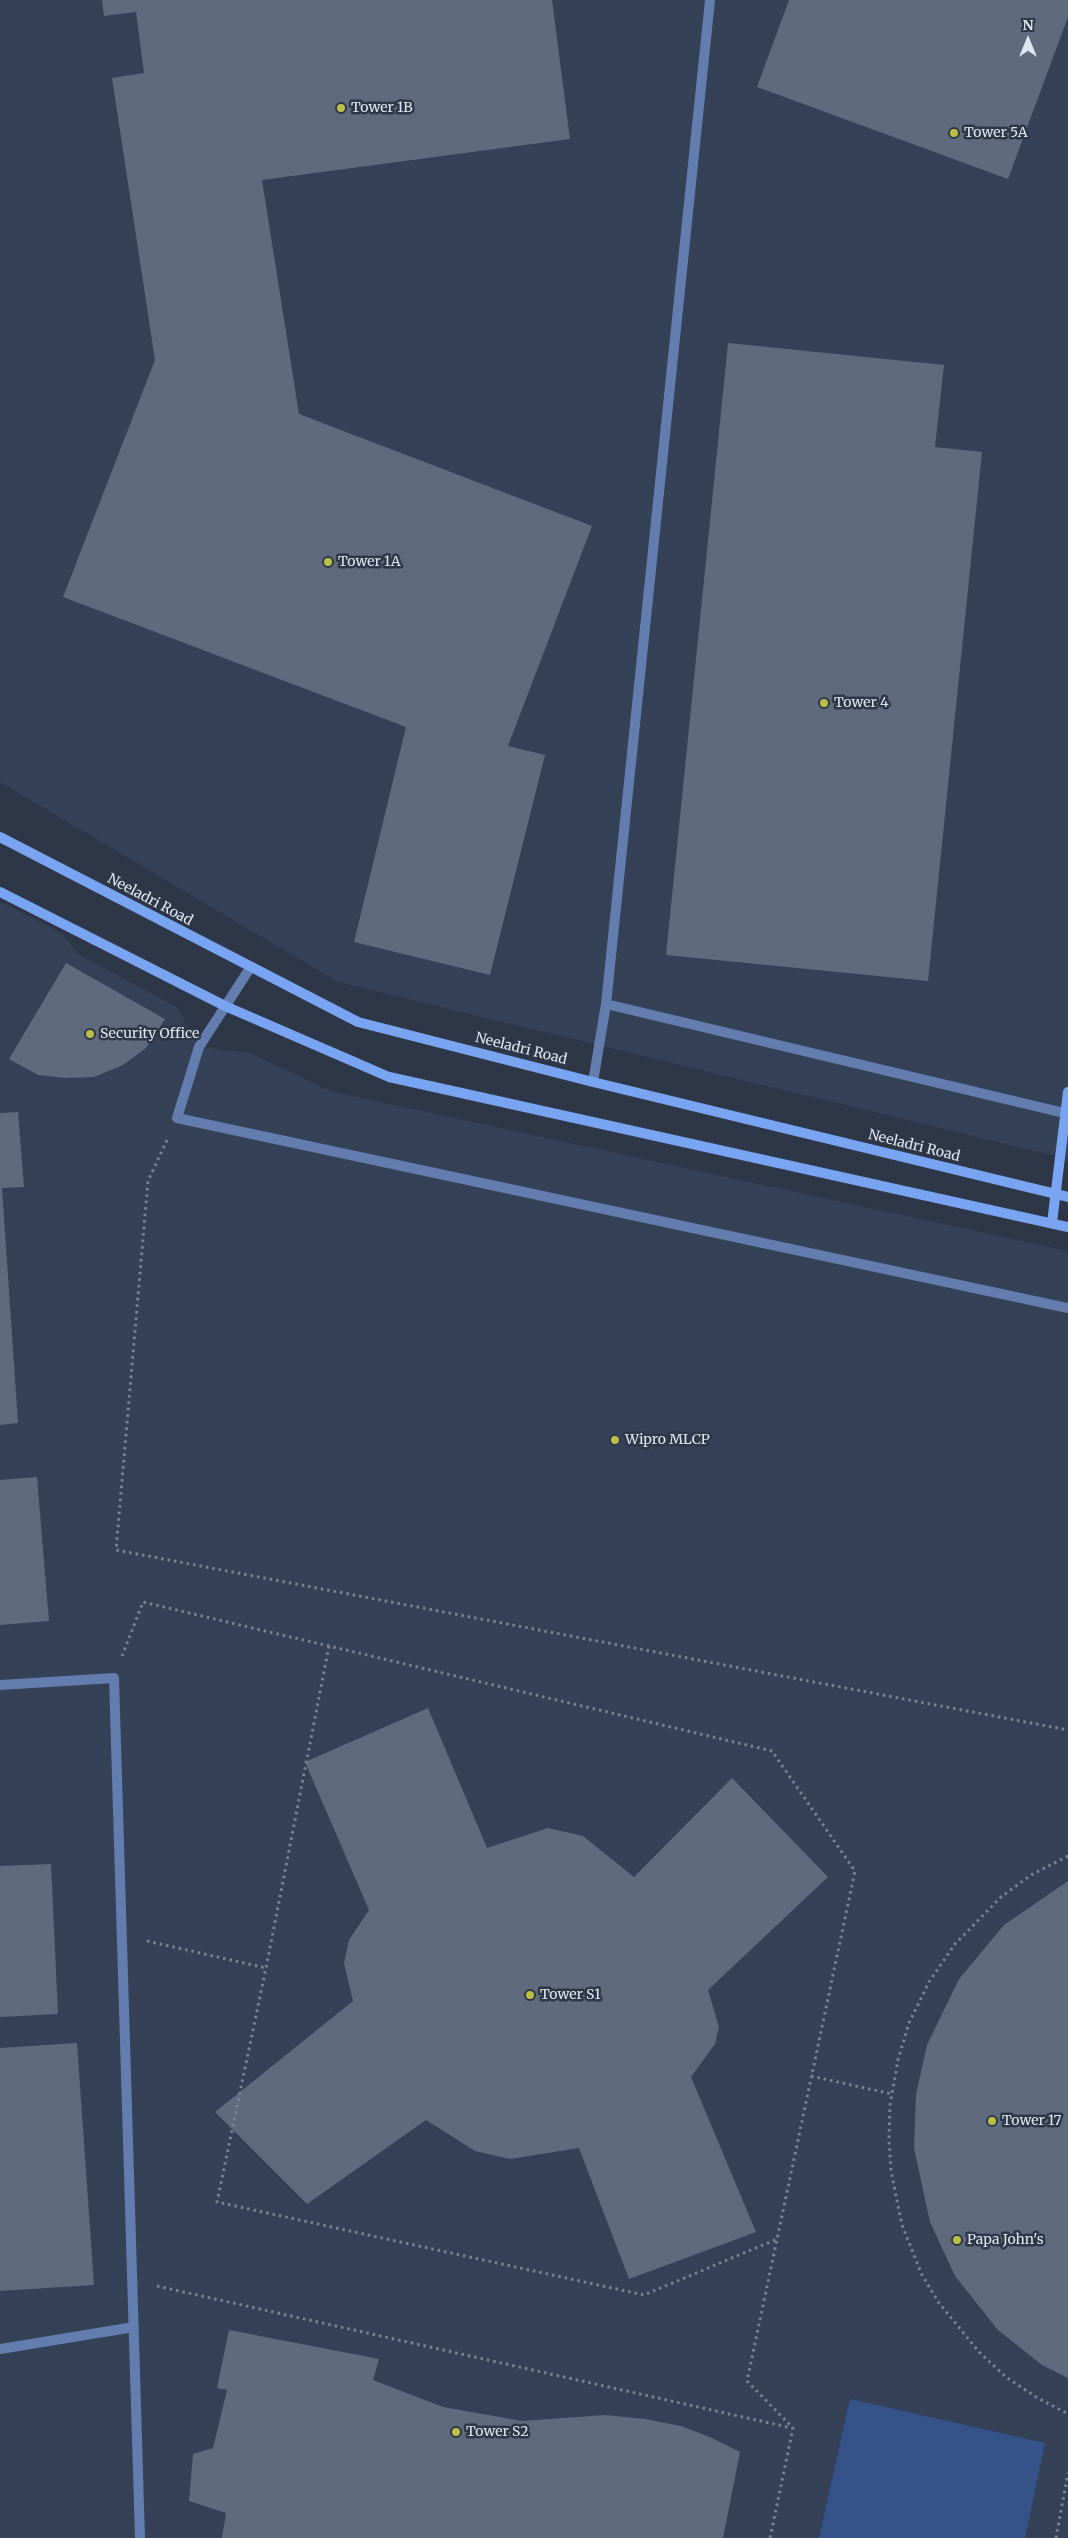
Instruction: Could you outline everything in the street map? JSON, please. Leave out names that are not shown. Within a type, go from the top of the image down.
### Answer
[{"type":"main road","name":"Neeladri Road","points":[[0,837],[250,968],[358,1022],[593,1082],[1068,1198]]},
{"type":"main road","points":[[0,892],[225,1006],[388,1077],[1068,1227]]},
{"type":"main road","points":[[1052,1223],[1067,1114],[1068,1092]]},
{"type":"street","points":[[593,1082],[606,1004],[710,0]]},
{"type":"street","points":[[250,968],[199,1047],[178,1118],[1068,1308]]},
{"type":"street","points":[[606,1004],[1067,1114]]},
{"type":"street","points":[[0,1685],[114,1678],[140,2538]]},
{"type":"street","points":[[0,2349],[134,2327]]},
{"type":"path","points":[[178,1118],[148,1181],[116,1550],[1068,1730]]},
{"type":"path","points":[[114,1678],[143,1602],[772,1751],[855,1871],[747,2381],[793,2428]]},
{"type":"path","points":[[329,1646],[266,1968],[216,2202],[644,2295],[777,2239]]},
{"type":"path","points":[[1068,1856],[1032,1875],[1001,1897],[978,1918],[955,1944],[929,1982],[910,2023],[898,2060],[892,2094],[889,2138],[891,2171],[902,2225],[922,2274],[939,2303],[979,2352],[1006,2376],[1036,2397],[1068,2414]]},
{"type":"path","points":[[122,1936],[266,1968]]},
{"type":"path","points":[[811,2076],[892,2094]]},
{"type":"path","points":[[132,2280],[793,2428]]},
{"type":"path","points":[[770,2538],[793,2428]]},
{"type":"path","points":[[1056,2538],[1068,2473]]},
{"type":"shaded area","points":[[0,0],[1068,0],[1068,1159],[338,982],[0,782]]},
{"type":"shaded area","points":[[0,902],[63,934],[78,954],[177,1007],[199,1047],[250,1053],[330,1091],[1068,1251],[1068,2538],[0,2538]]},
{"type":"shaded area","points":[[850,2399],[1045,2443],[1025,2538],[819,2538]]},
{"type":"building","points":[[102,0],[552,0],[570,139],[262,180],[299,414],[592,526],[508,746],[545,755],[490,975],[354,942],[406,727],[63,597],[155,360],[112,78],[144,73],[136,12],[104,16]]},
{"type":"building","name":"Tower 5A","points":[[789,0],[1068,0],[1068,17],[1008,179],[757,87]]},
{"type":"building","name":"Tower 4","points":[[728,343],[944,365],[935,447],[982,452],[928,981],[666,955]]},
{"type":"building","name":"Security Office","points":[[66,963],[165,1019],[146,1048],[123,1065],[94,1077],[65,1078],[38,1075],[9,1059]]},
{"type":"building","points":[[18,1112],[24,1187],[2,1188],[18,1423],[0,1425],[0,1113]]},
{"type":"building","points":[[37,1477],[49,1621],[0,1625],[0,1480]]},
{"type":"building","name":"Tower S1","points":[[428,1708],[487,1848],[548,1828],[583,1836],[634,1877],[732,1778],[828,1877],[708,1990],[719,2027],[715,2044],[691,2077],[756,2232],[629,2279],[579,2148],[510,2159],[475,2151],[426,2120],[307,2204],[215,2112],[353,2001],[344,1963],[349,1940],[369,1910],[305,1762]]},
{"type":"building","points":[[51,1864],[58,2014],[0,2017],[0,1866]]},
{"type":"building","name":"Tower 17","points":[[1068,1881],[1068,2378],[1042,2365],[998,2330],[955,2276],[930,2222],[914,2148],[916,2094],[927,2045],[959,1979],[1004,1925]]},
{"type":"building","points":[[77,2043],[94,2285],[0,2291],[0,2048]]},
{"type":"building","name":"Tower S2","points":[[229,2330],[379,2359],[373,2380],[443,2407],[522,2421],[605,2415],[645,2419],[681,2426],[712,2438],[740,2452],[723,2538],[222,2538],[226,2513],[189,2501],[193,2454],[213,2448],[227,2390],[217,2388]]},
{"type":"place","name":"Tower 1B","points":[[341,108]]},
{"type":"place","name":"Tower 5A","points":[[954,133]]},
{"type":"place","name":"Tower 1A","points":[[328,562]]},
{"type":"place","name":"Tower 4","points":[[824,703]]},
{"type":"place","name":"Security Office","points":[[90,1034]]},
{"type":"place","name":"Wipro MLCP","points":[[615,1440]]},
{"type":"place","name":"Tower S1","points":[[530,1995]]},
{"type":"place","name":"Tower 17","points":[[992,2121]]},
{"type":"place","name":"Papa John's","points":[[957,2240]]},
{"type":"place","name":"Tower S2","points":[[456,2432]]}]
